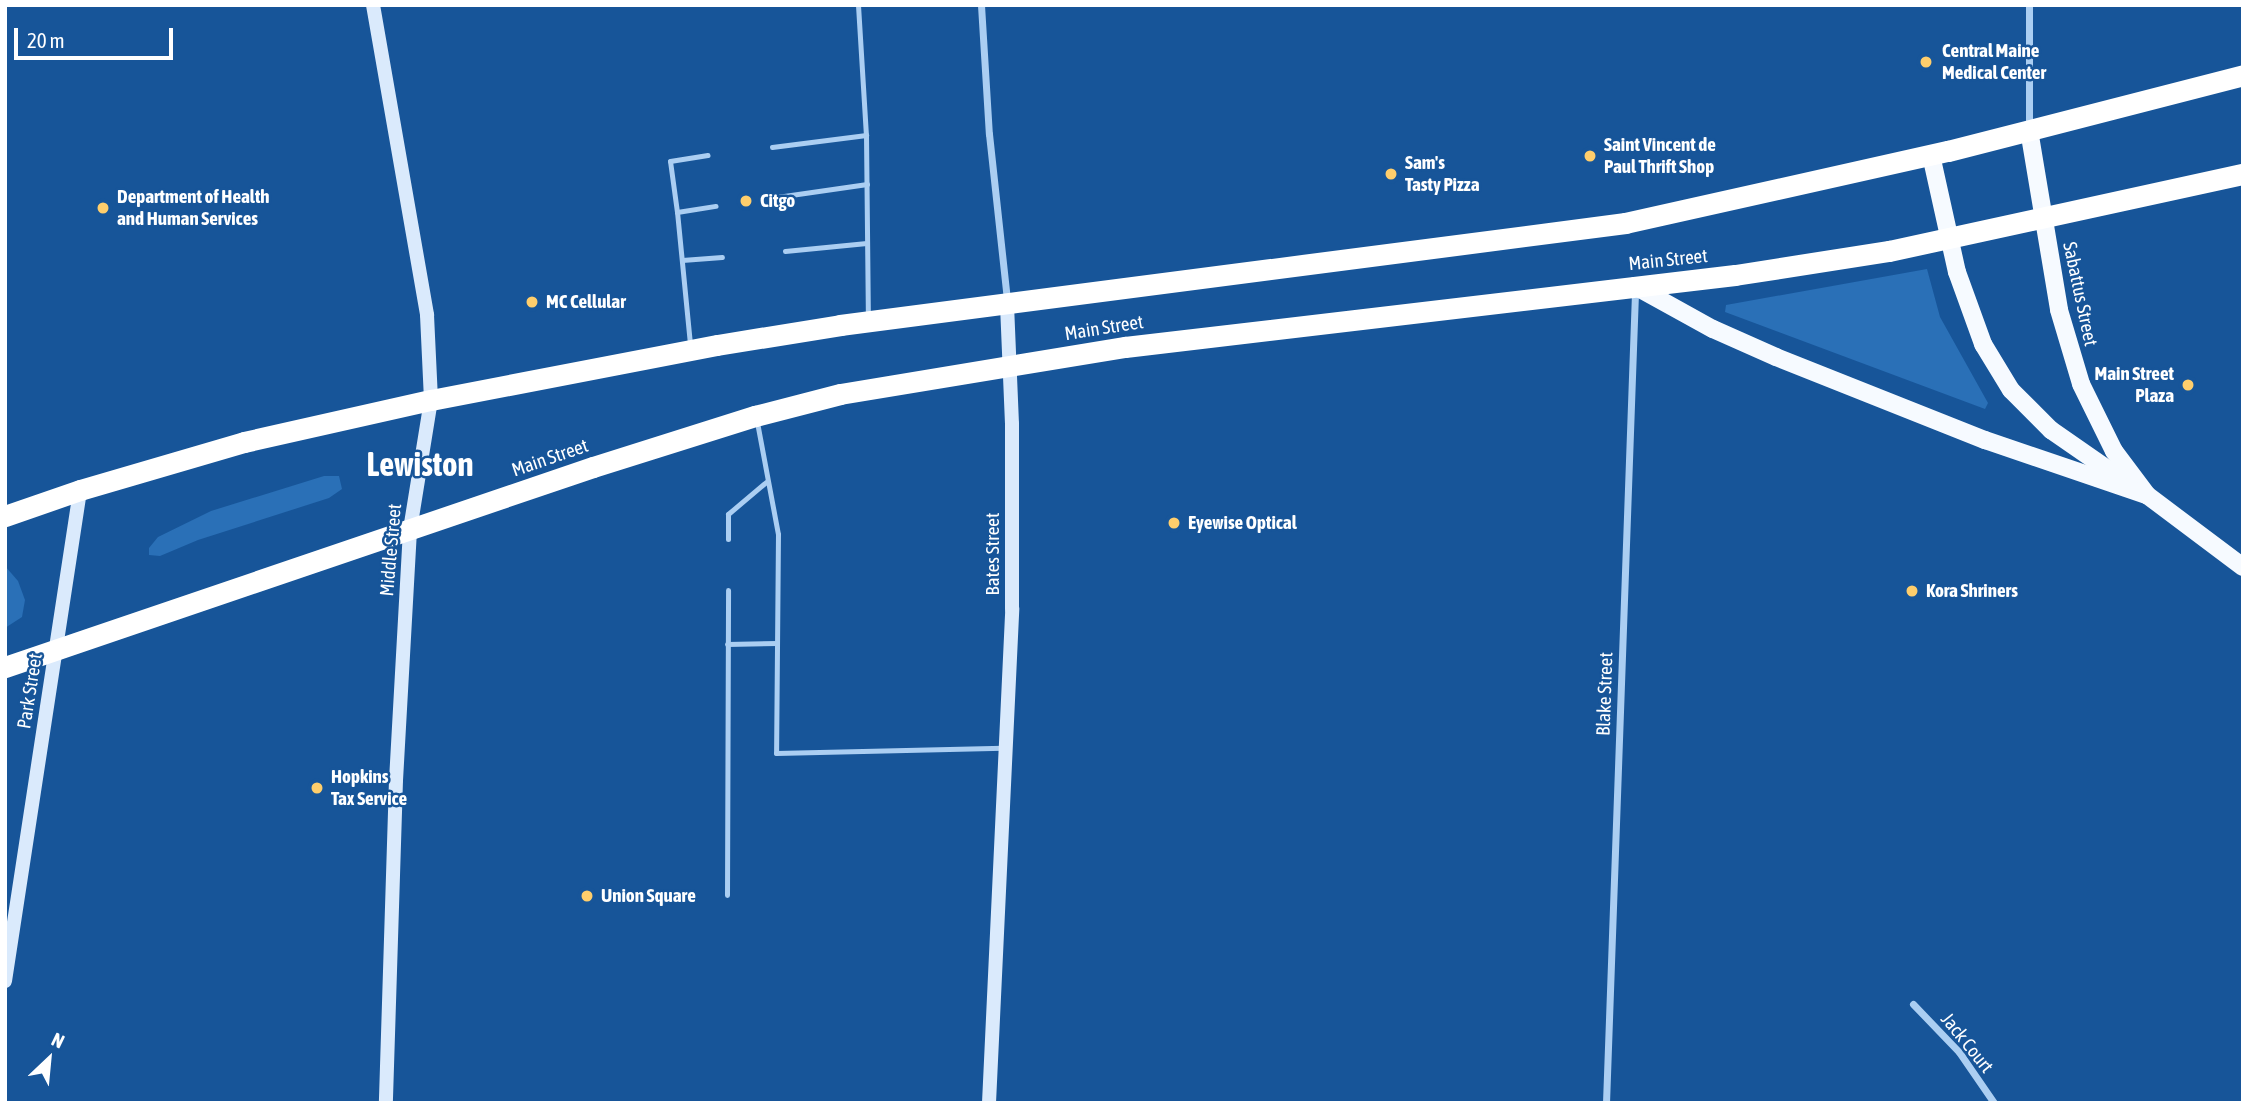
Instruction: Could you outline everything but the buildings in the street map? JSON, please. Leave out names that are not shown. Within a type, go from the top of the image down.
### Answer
[{"type":"highway","name":"Main Street","points":[[5,516],[80,490],[244,442],[431,400],[869,321],[1625,223],[1931,155],[2243,75]]},
{"type":"highway","name":"Main Street","points":[[5,667],[755,416],[839,394],[1138,346],[1735,275],[1950,238],[2243,174]]},
{"type":"main road","name":"Sabattus Street","points":[[2029,130],[2059,310],[2081,384],[2114,451],[2147,495],[2243,567]]},
{"type":"main road","points":[[1931,155],[1969,309],[1983,344],[2011,390],[2051,430],[2147,495]]},
{"type":"main road","points":[[1635,286],[1713,329],[1788,362],[1985,440],[2147,495]]},
{"type":"street","name":"Middle Street","points":[[373,5],[426,315],[431,400],[410,530],[396,780],[386,1103]]},
{"type":"street","name":"Bates Street","points":[[981,5],[989,134],[1004,247],[1007,305],[1012,609],[989,1103]]},
{"type":"street","points":[[2029,5],[2029,130]]},
{"type":"street","name":"Blake Street","points":[[1606,1103],[1635,286]]},
{"type":"street","name":"Park Street","points":[[5,981],[80,490]]},
{"type":"street","name":"Jack Court","points":[[1913,1004],[1959,1052],[1994,1103]]},
{"type":"lane","points":[[858,5],[866,135],[869,321]]},
{"type":"lane","points":[[772,146],[866,135]]},
{"type":"lane","points":[[691,351],[670,161],[708,155]]},
{"type":"lane","points":[[777,197],[867,184]]},
{"type":"lane","points":[[677,212],[716,206]]},
{"type":"lane","points":[[785,251],[867,243]]},
{"type":"lane","points":[[682,260],[722,257]]},
{"type":"lane","points":[[755,416],[778,534],[776,753],[1005,748]]},
{"type":"lane","points":[[728,539],[728,514],[766,482]]},
{"type":"lane","points":[[727,590],[727,895]]},
{"type":"lane","points":[[727,644],[777,643]]},
{"type":"shaded area","points":[[1927,269],[1940,317],[1988,403],[1985,409],[1725,312],[1726,305]]},
{"type":"shaded area","points":[[324,476],[339,476],[342,489],[329,498],[198,540],[160,556],[149,555],[149,548],[158,537],[211,511]]},
{"type":"shaded area","points":[[5,566],[18,581],[25,600],[22,617],[5,628]]},
{"type":"place","name":"Central Maine Medical Center","points":[[1926,62]]},
{"type":"place","name":"Saint Vincent de Paul Thrift Shop","points":[[1590,156]]},
{"type":"place","name":"Sam's Tasty Pizza","points":[[1391,174]]},
{"type":"place","name":"Citgo","points":[[746,201]]},
{"type":"place","name":"Department of Health and Human Services","points":[[103,208]]},
{"type":"place","name":"MC Cellular","points":[[532,302]]},
{"type":"place","name":"Main Street Plaza","points":[[2188,385]]},
{"type":"place","name":"Eyewise Optical","points":[[1174,523]]},
{"type":"place","name":"Kora Shriners","points":[[1912,591]]},
{"type":"place","name":"Hopkins Tax Service","points":[[317,788]]},
{"type":"place","name":"Union Square","points":[[587,896]]},
{"type":"district","name":"Lewiston","points":[[420,465]]}]
